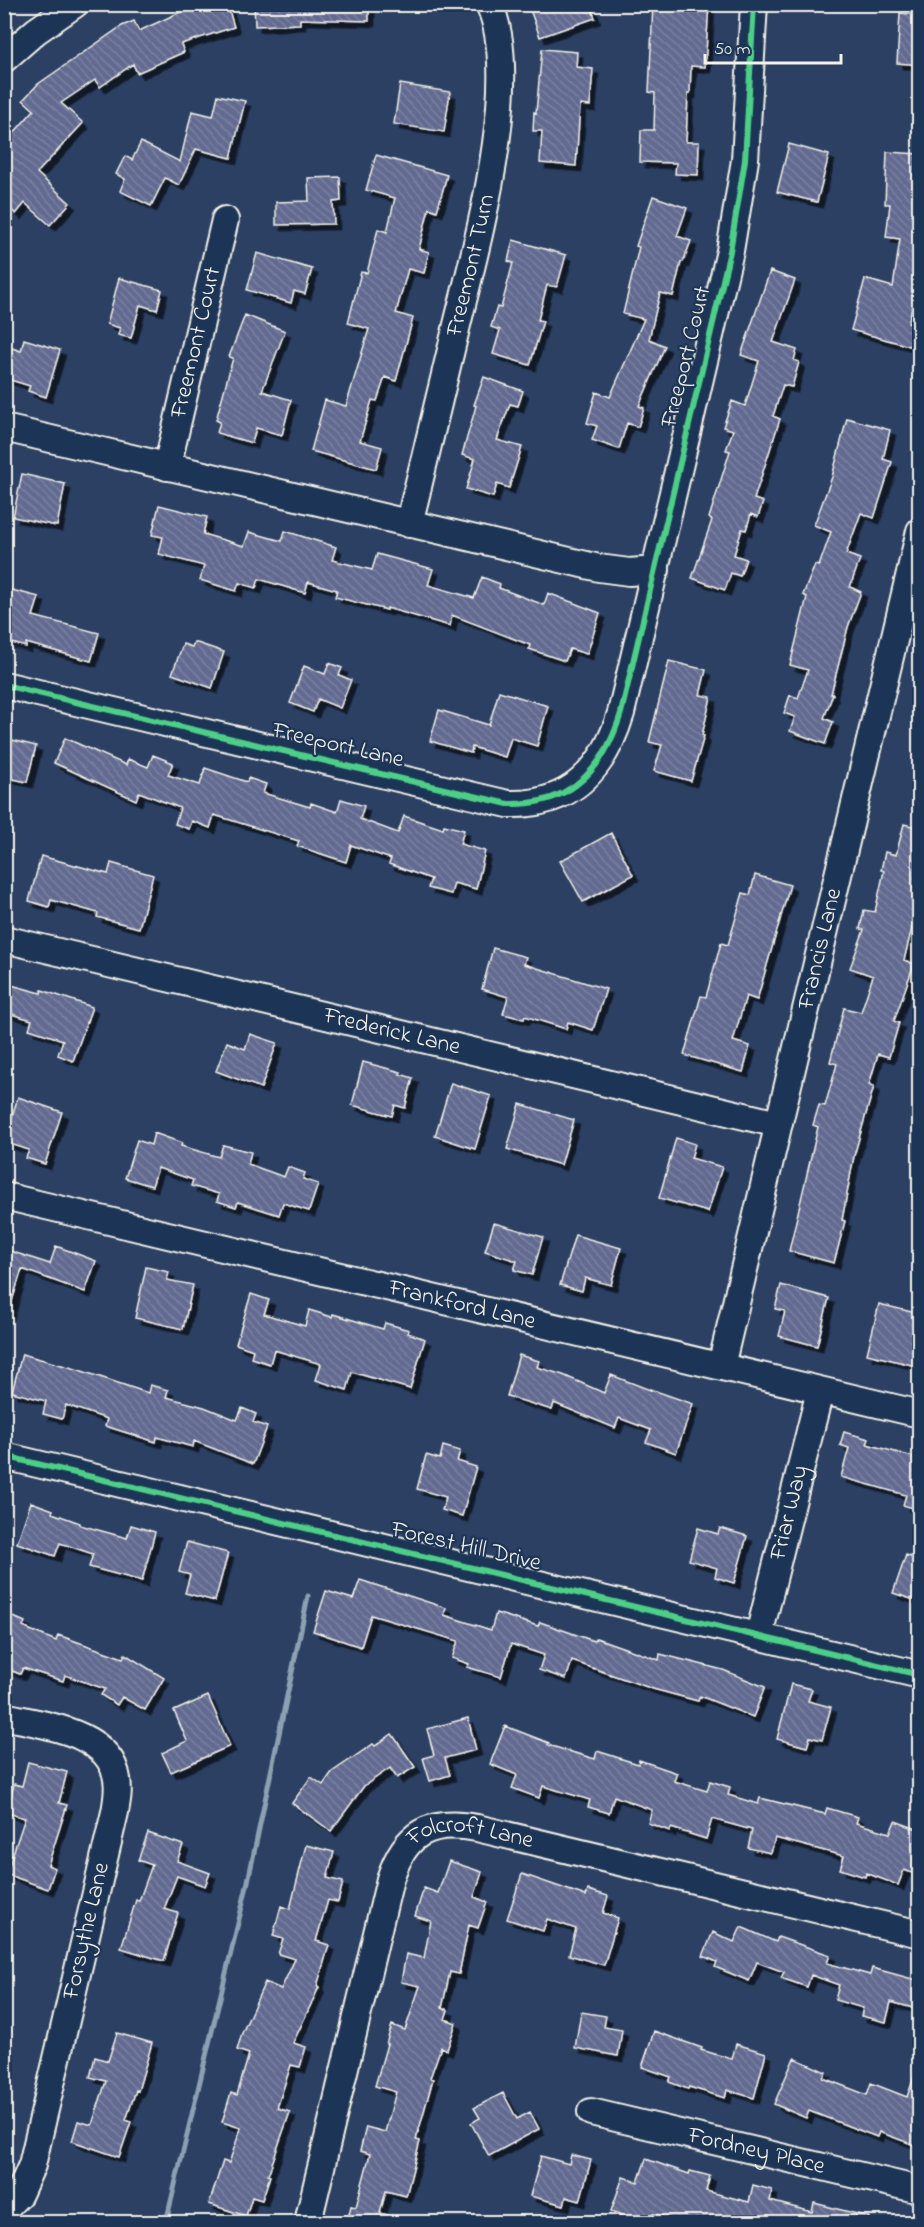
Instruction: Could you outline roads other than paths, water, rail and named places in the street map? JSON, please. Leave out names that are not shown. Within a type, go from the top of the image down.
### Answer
[{"type":"street","points":[[4,59],[36,31],[75,4]]},
{"type":"street","name":"Freemont Turn","points":[[409,524],[478,236],[494,153],[500,99],[501,45],[496,18],[489,4]]},
{"type":"street","name":"Freeport Court","points":[[621,713],[735,228],[745,160],[754,4]]},
{"type":"street","name":"Freemont Court","points":[[167,467],[225,220]]},
{"type":"street","points":[[4,428],[599,568],[629,572],[656,570]]},
{"type":"street","name":"Francis Lane","points":[[721,1366],[920,531]]},
{"type":"street","name":"Freeport Lane","points":[[4,685],[508,804],[543,801],[578,784],[606,752],[621,713]]},
{"type":"street","name":"Frederick Lane","points":[[4,939],[778,1124]]},
{"type":"street","name":"Frankford Lane","points":[[4,1196],[920,1414]]},
{"type":"street","name":"Friar Way","points":[[759,1635],[820,1391]]},
{"type":"street","name":"Forest Hill Drive","points":[[4,1456],[920,1675]]},
{"type":"street","name":"Forsythe Lane","points":[[4,1716],[74,1734],[93,1743],[112,1763],[116,1772],[118,1790],[115,1812],[32,2165],[19,2194],[4,2209]]},
{"type":"street","name":"Folcroft Lane","points":[[308,2223],[390,1879],[396,1861],[405,1846],[423,1831],[444,1825],[477,1828],[920,1934]]},
{"type":"street","name":"Fordney Place","points":[[591,2112],[920,2190]]},
{"type":"waterway","points":[[166,2222],[247,1886],[308,1596]]}]
